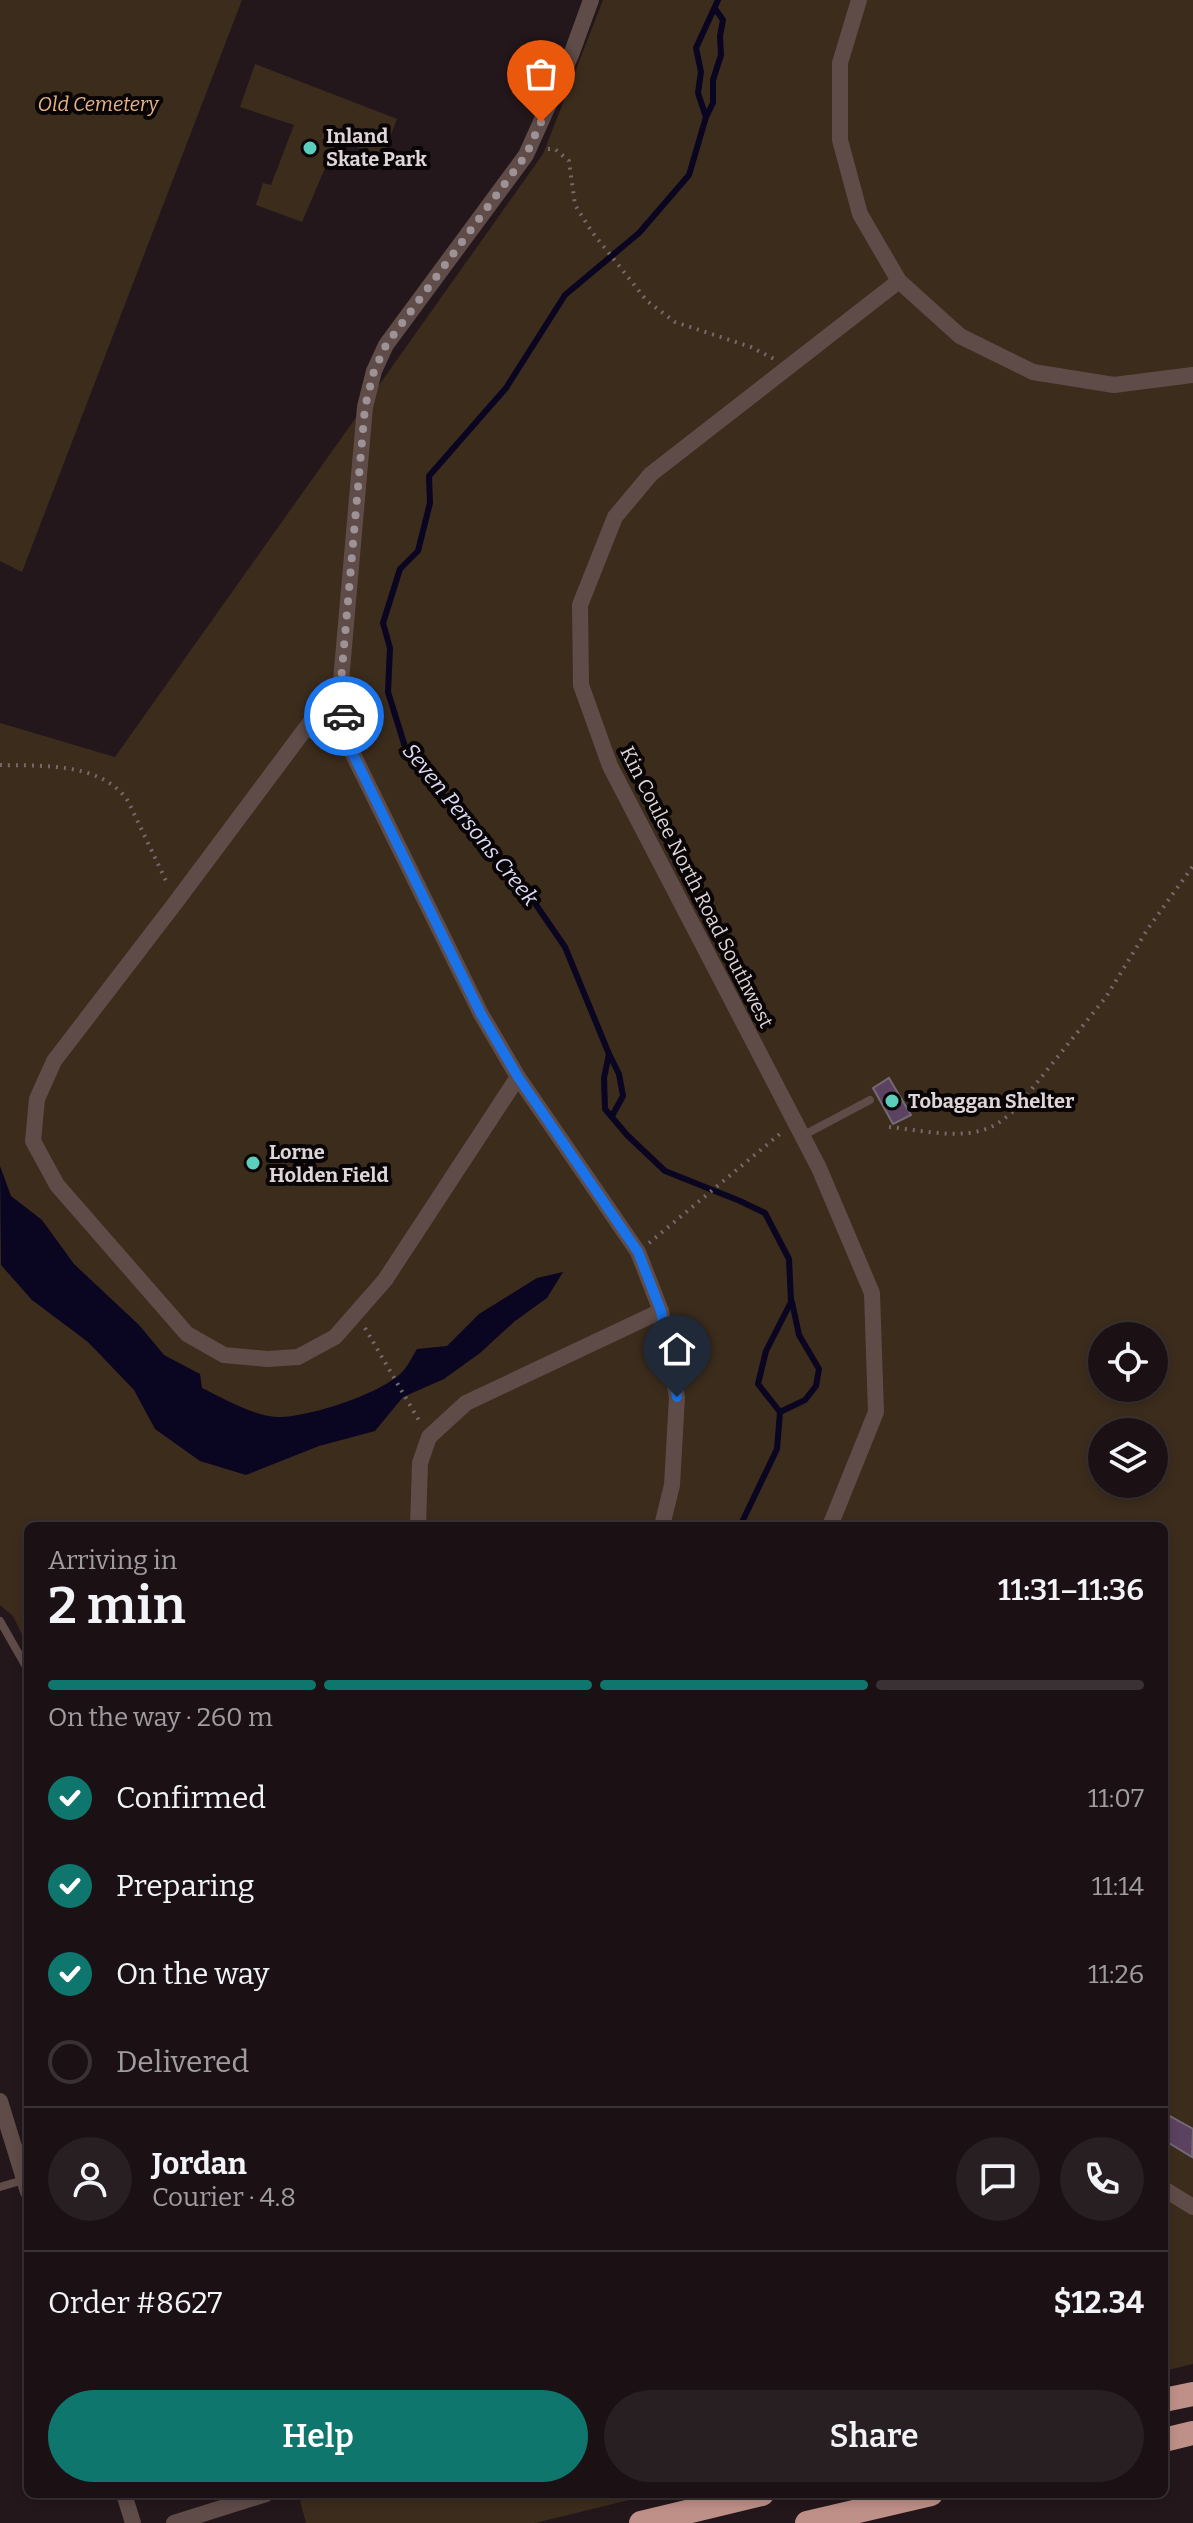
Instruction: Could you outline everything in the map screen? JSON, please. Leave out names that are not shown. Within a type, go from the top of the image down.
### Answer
[{"type":"highway","points":[[1168,2399],[1193,2394]]},
{"type":"highway","points":[[1168,2439],[1193,2433]]},
{"type":"highway","points":[[641,2523],[745,2498]]},
{"type":"highway","points":[[814,2521],[914,2498]]},
{"type":"street","points":[[591,0],[571,55],[526,155],[386,345],[374,371],[365,407],[341,681],[346,740],[481,1014],[518,1077],[638,1252],[661,1311],[677,1397],[672,1485],[663,1522]]},
{"type":"street","points":[[859,0],[840,63],[840,140],[860,214],[899,281],[960,336],[1033,372],[1114,385],[1193,375]]},
{"type":"street","name":"Kin Coulee North Road Southwest","points":[[832,1522],[876,1412],[872,1293],[819,1168],[610,766],[581,685],[580,605],[615,517],[651,474],[899,281]]},
{"type":"street","points":[[341,681],[54,1061],[37,1099],[33,1141],[57,1185],[184,1330],[224,1355],[267,1359],[298,1357],[335,1337],[385,1280],[518,1077]]},
{"type":"street","points":[[306,729],[346,740]]},
{"type":"street","points":[[418,1522],[420,1463],[429,1437],[466,1403],[661,1311]]},
{"type":"street","points":[[0,2101],[24,2174]]},
{"type":"street","points":[[1168,2191],[1193,2207]]},
{"type":"street","points":[[125,2498],[133,2523]]},
{"type":"street","points":[[174,2523],[253,2498]]},
{"type":"lane","points":[[798,1128],[870,1100]]},
{"type":"lane","points":[[0,1621],[24,1663]]},
{"type":"lane","points":[[0,2187],[24,2183]]},
{"type":"path","points":[[531,144],[543,149],[555,149],[569,161],[575,205],[592,232],[647,301],[675,322],[751,347],[789,366]]},
{"type":"path","points":[[0,765],[72,769],[119,789],[128,801],[163,873]]},
{"type":"path","points":[[889,1127],[959,1133],[978,1131],[995,1126],[1014,1111],[1106,997],[1149,927],[1193,866]]},
{"type":"path","points":[[638,1252],[737,1170],[798,1128]]},
{"type":"path","points":[[356,1313],[415,1414]]},
{"type":"green space","name":"Old Cemetery","points":[[0,0],[242,0],[22,572],[0,561]]},
{"type":"green space","points":[[603,0],[1193,0],[1193,2364],[1168,2370],[1168,1522],[24,1522],[24,1639],[13,1616],[0,1605],[0,723],[115,757],[543,154]]},
{"type":"green space","name":"Inland Skate Park","points":[[255,64],[397,119],[383,156],[337,140],[302,222],[256,205],[263,183],[271,185],[294,125],[240,107]]},
{"type":"green space","points":[[305,2498],[638,2498],[535,2523],[306,2523],[300,2501]]},
{"type":"shaded area","points":[[0,1166],[11,1196],[42,1220],[74,1264],[139,1325],[164,1355],[200,1374],[202,1388],[238,1406],[268,1416],[290,1416],[325,1409],[380,1387],[404,1370],[417,1349],[447,1346],[479,1314],[537,1278],[563,1272],[547,1298],[444,1379],[403,1397],[375,1431],[319,1446],[246,1475],[200,1461],[155,1429],[134,1390],[88,1342],[32,1300],[1,1265]]},
{"type":"building","name":"Tobaggan Shelter","points":[[889,1078],[911,1115],[893,1124],[873,1088]]},
{"type":"building","points":[[1168,2115],[1193,2129],[1192,2157],[1168,2142]]},
{"type":"waterway","name":"Seven Persons Creek","points":[[718,0],[696,48],[701,72],[698,93],[706,117],[689,175],[639,233],[565,295],[506,388],[429,476],[430,503],[418,551],[400,569],[383,623],[390,648],[388,692],[406,750],[447,801],[519,880],[565,947],[609,1054],[604,1078],[605,1109],[665,1171],[765,1213],[789,1259],[791,1302],[766,1351],[758,1384],[780,1412],[777,1449],[743,1522]]},
{"type":"waterway","name":"Seven Persons Creek","points":[[706,117],[713,103],[713,80],[721,55],[723,20],[716,10]]},
{"type":"waterway","name":"Seven Persons Creek","points":[[609,1054],[619,1074],[623,1096],[612,1116]]},
{"type":"waterway","name":"Seven Persons Creek","points":[[780,1412],[805,1400],[816,1386],[819,1369],[799,1335],[792,1302]]},
{"type":"way so far","points":[[344,716],[341,681],[365,407],[374,371],[386,345],[526,155],[541,122]]},
{"type":"place","name":"Inland Skate Park","points":[[310,148]]},
{"type":"place","name":"Tobaggan Shelter","points":[[892,1101]]},
{"type":"place","name":"Lorne Holden Field","points":[[253,1163]]},
{"type":"route","points":[[344,716],[346,740],[481,1014],[518,1077],[638,1252],[661,1311],[677,1397]]}]
